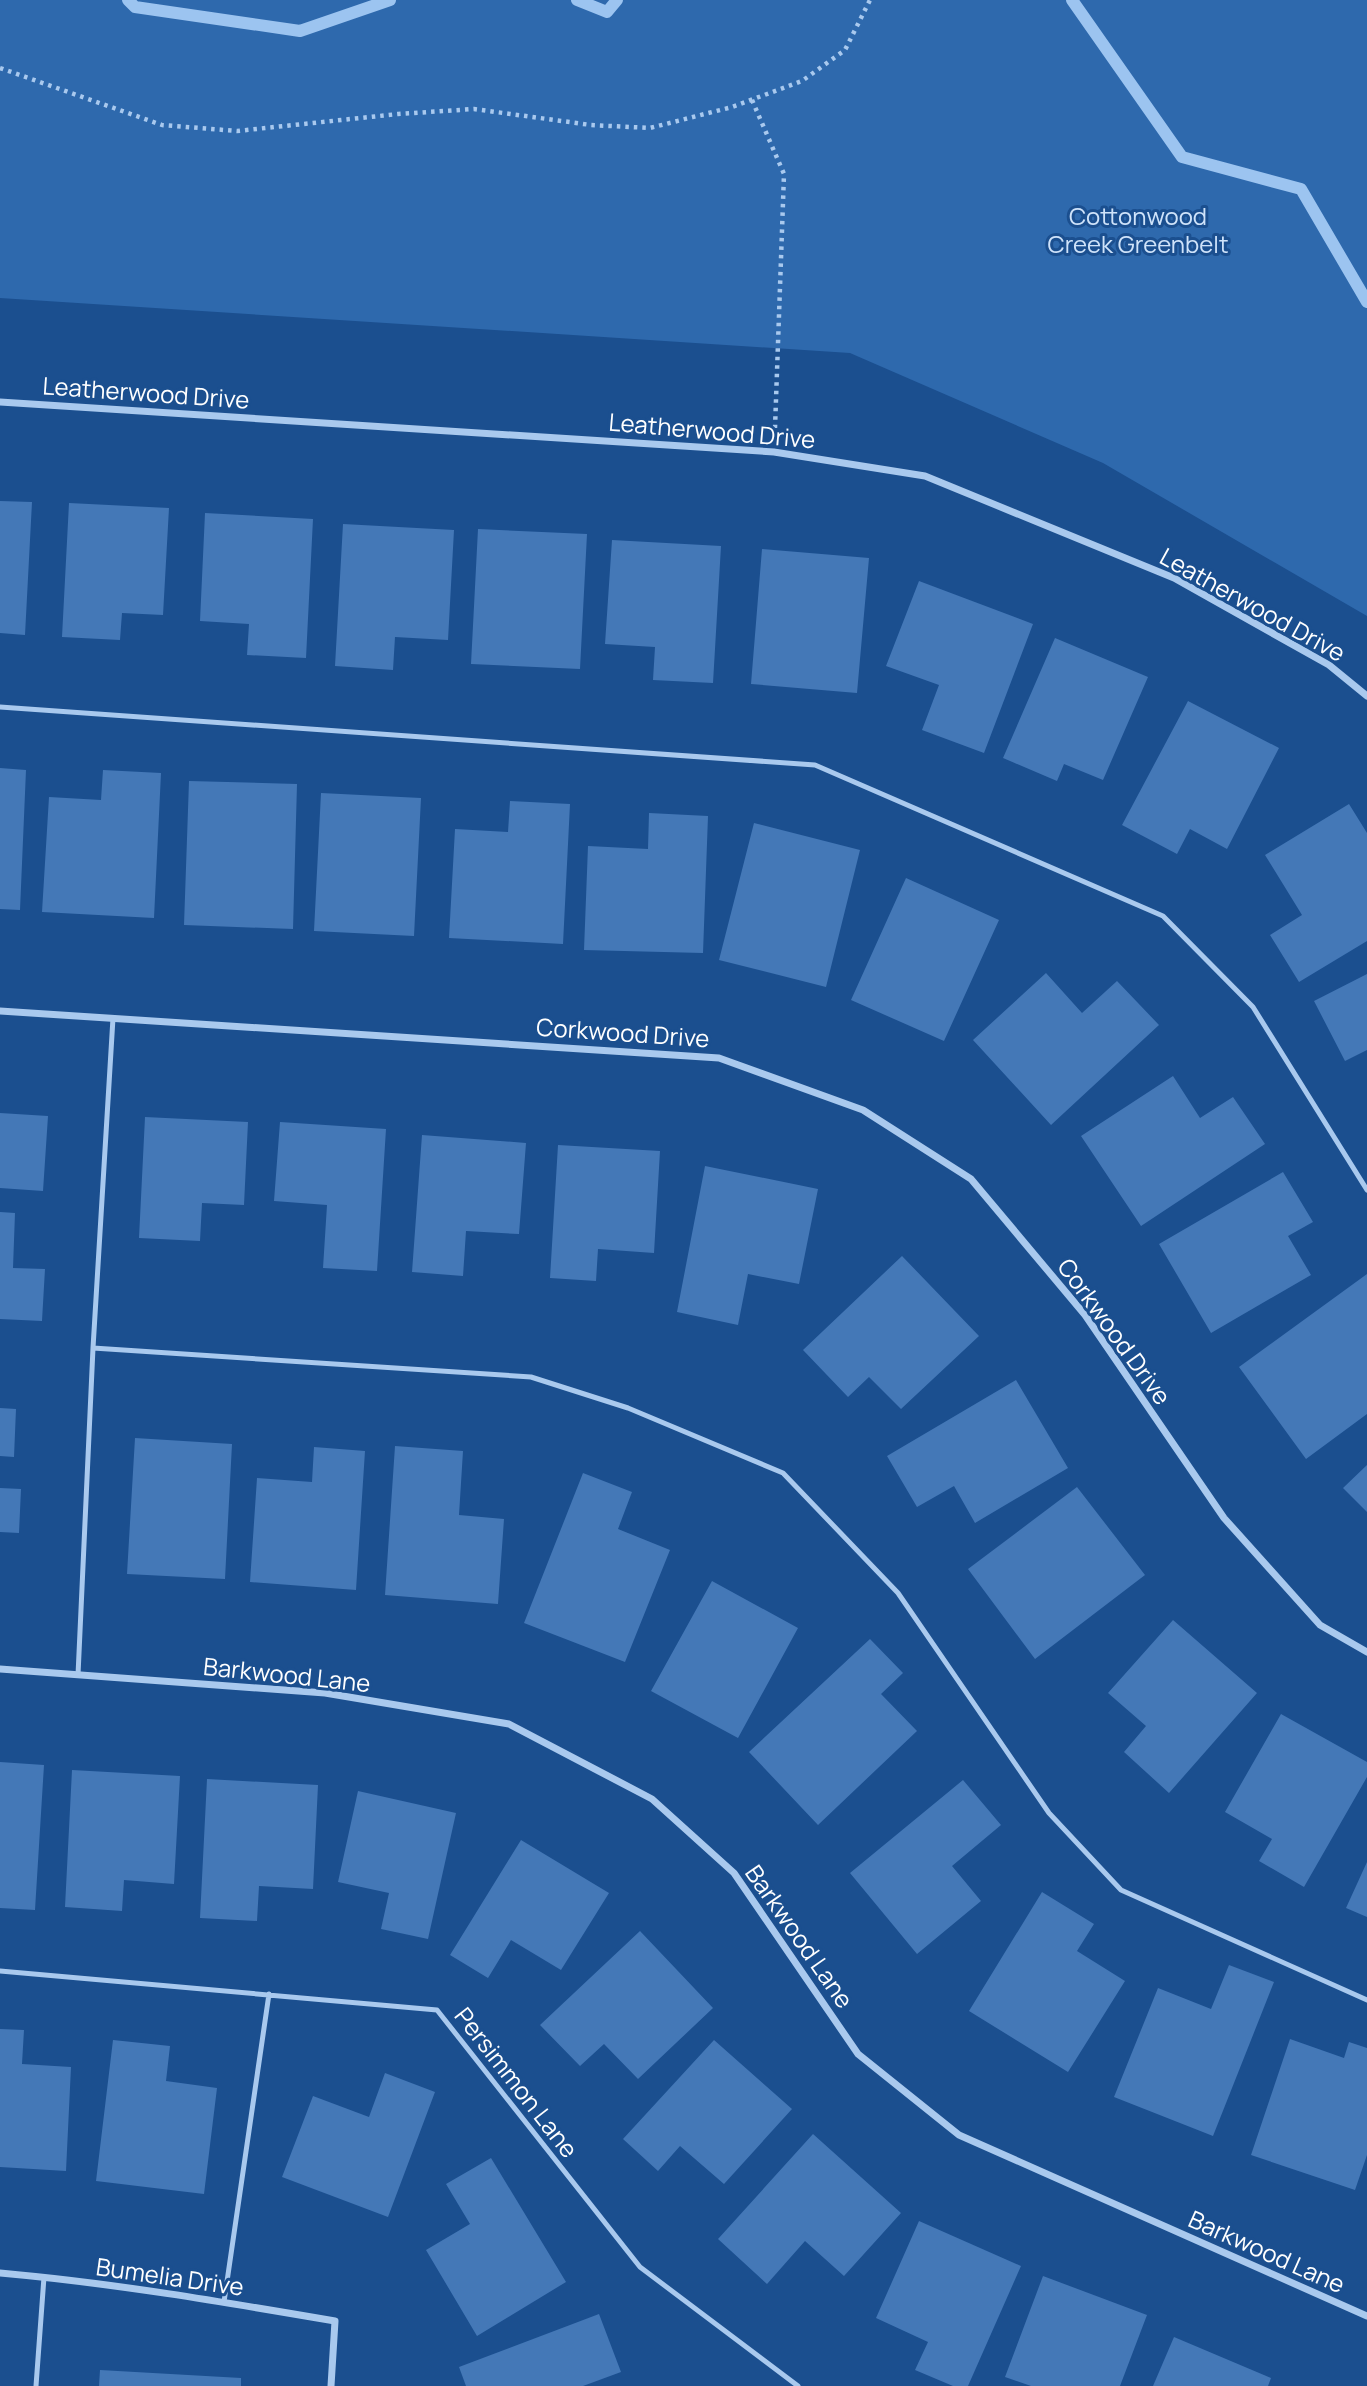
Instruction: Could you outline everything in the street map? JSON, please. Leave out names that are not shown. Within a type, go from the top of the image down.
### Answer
[{"type":"street","name":"Leatherwood Drive","points":[[0,402],[774,452],[925,476],[1174,578],[1329,665],[1367,696]]},
{"type":"street","name":"Corkwood Drive","points":[[0,1011],[719,1058],[863,1110],[971,1179],[1085,1315],[1224,1518],[1320,1625],[1367,1652]]},
{"type":"street","name":"Barkwood Lane","points":[[0,1669],[325,1693],[509,1724],[652,1799],[734,1873],[858,2053],[959,2135],[1367,2316]]},
{"type":"street","name":"Bumelia Drive","points":[[0,2273],[224,2302],[335,2321],[331,2386]]},
{"type":"lane","points":[[0,707],[814,765],[1163,916],[1254,1007],[1367,1190]]},
{"type":"lane","points":[[78,1675],[93,1348],[113,1018]]},
{"type":"lane","points":[[93,1348],[531,1377],[628,1408],[783,1473],[898,1593],[1049,1813],[1121,1890],[1367,2000]]},
{"type":"lane","name":"Persimmon Lane","points":[[0,1971],[437,2010],[640,2267],[798,2386]]},
{"type":"lane","points":[[224,2302],[269,1994]]},
{"type":"lane","points":[[36,2386],[44,2277]]},
{"type":"path","points":[[0,68],[162,125],[237,131],[474,109],[591,125],[650,128],[752,100],[802,81],[845,50],[870,0]]},
{"type":"path","points":[[752,100],[784,174],[774,452]]},
{"type":"green space","name":"Cottonwood Creek Greenbelt","points":[[0,0],[1367,0],[1367,616],[1103,463],[850,353],[0,298]]},
{"type":"building","points":[[0,501],[32,502],[25,635],[0,633]]},
{"type":"building","points":[[69,503],[169,508],[163,615],[122,613],[120,640],[62,637]]},
{"type":"building","points":[[205,513],[313,519],[306,658],[247,655],[249,624],[200,621]]},
{"type":"building","points":[[343,524],[454,530],[448,640],[395,637],[393,670],[335,666]]},
{"type":"building","points":[[478,529],[587,534],[580,669],[471,664]]},
{"type":"building","points":[[612,540],[721,546],[713,683],[653,680],[655,647],[605,644]]},
{"type":"building","points":[[762,549],[869,558],[857,693],[751,684]]},
{"type":"building","points":[[919,581],[1033,624],[984,753],[922,730],[939,685],[886,666]]},
{"type":"building","points":[[1055,638],[1148,677],[1103,780],[1064,764],[1057,781],[1003,758]]},
{"type":"building","points":[[1188,701],[1279,748],[1227,849],[1190,829],[1177,854],[1122,825]]},
{"type":"building","points":[[0,768],[26,770],[20,910],[0,909]]},
{"type":"building","points":[[103,770],[161,773],[154,918],[42,912],[49,797],[101,800]]},
{"type":"building","points":[[189,781],[297,784],[293,929],[184,925]]},
{"type":"building","points":[[321,793],[421,798],[414,936],[314,931]]},
{"type":"building","points":[[510,801],[570,804],[563,944],[449,938],[455,829],[508,832]]},
{"type":"building","points":[[1349,804],[1367,833],[1367,941],[1299,982],[1270,935],[1302,915],[1265,855]]},
{"type":"building","points":[[649,813],[708,816],[703,953],[584,950],[588,846],[648,849]]},
{"type":"building","points":[[754,823],[860,850],[826,987],[719,960]]},
{"type":"building","points":[[906,878],[999,920],[944,1041],[851,1000]]},
{"type":"building","points":[[1046,973],[1082,1013],[1117,981],[1159,1025],[1051,1125],[973,1040]]},
{"type":"building","points":[[1367,974],[1367,1050],[1345,1061],[1314,1001]]},
{"type":"building","points":[[1173,1076],[1200,1118],[1233,1097],[1265,1144],[1141,1226],[1081,1136]]},
{"type":"building","points":[[0,1113],[48,1116],[43,1191],[0,1188]]},
{"type":"building","points":[[145,1117],[248,1122],[244,1205],[202,1203],[200,1241],[139,1238]]},
{"type":"building","points":[[280,1122],[386,1129],[377,1271],[323,1268],[327,1205],[274,1201]]},
{"type":"building","points":[[422,1135],[526,1143],[519,1234],[466,1231],[463,1276],[412,1272]]},
{"type":"building","points":[[558,1145],[660,1151],[654,1253],[598,1249],[596,1281],[550,1278]]},
{"type":"building","points":[[705,1166],[818,1189],[799,1284],[748,1274],[738,1325],[677,1312]]},
{"type":"building","points":[[1283,1172],[1313,1222],[1288,1236],[1311,1275],[1211,1333],[1159,1244]]},
{"type":"building","points":[[0,1212],[15,1213],[13,1268],[45,1269],[42,1321],[0,1319]]},
{"type":"building","points":[[902,1256],[979,1336],[901,1409],[869,1377],[848,1397],[803,1350]]},
{"type":"building","points":[[1367,1274],[1367,1414],[1306,1459],[1239,1367]]},
{"type":"building","points":[[1016,1380],[1068,1468],[975,1523],[954,1486],[917,1507],[887,1456]]},
{"type":"building","points":[[0,1408],[16,1409],[14,1457],[0,1456]]},
{"type":"building","points":[[135,1438],[232,1444],[225,1579],[127,1574]]},
{"type":"building","points":[[395,1446],[463,1451],[459,1515],[504,1519],[498,1604],[385,1595]]},
{"type":"building","points":[[314,1447],[365,1451],[356,1590],[250,1582],[257,1478],[312,1482]]},
{"type":"building","points":[[1367,1465],[1367,1512],[1343,1488]]},
{"type":"building","points":[[583,1473],[632,1492],[618,1529],[670,1550],[625,1662],[524,1623]]},
{"type":"building","points":[[1077,1487],[1145,1575],[1035,1659],[968,1569]]},
{"type":"building","points":[[0,1488],[21,1489],[19,1533],[0,1532]]},
{"type":"building","points":[[712,1581],[798,1628],[738,1738],[651,1691]]},
{"type":"building","points":[[1173,1620],[1257,1693],[1169,1793],[1124,1752],[1146,1726],[1108,1693]]},
{"type":"building","points":[[870,1639],[903,1673],[881,1694],[917,1731],[818,1825],[749,1752]]},
{"type":"building","points":[[1281,1714],[1367,1762],[1367,1777],[1304,1887],[1259,1861],[1272,1839],[1225,1812]]},
{"type":"building","points":[[0,1762],[44,1765],[35,1910],[0,1908]]},
{"type":"building","points":[[72,1770],[180,1776],[174,1884],[124,1880],[122,1911],[65,1907]]},
{"type":"building","points":[[207,1779],[318,1785],[313,1889],[259,1886],[257,1921],[200,1918]]},
{"type":"building","points":[[963,1780],[1001,1825],[952,1866],[981,1901],[917,1954],[850,1873]]},
{"type":"building","points":[[358,1791],[456,1813],[428,1939],[381,1929],[389,1893],[338,1882]]},
{"type":"building","points":[[521,1840],[609,1893],[561,1970],[511,1940],[488,1978],[450,1955]]},
{"type":"building","points":[[1367,1862],[1367,1917],[1346,1908]]},
{"type":"building","points":[[1042,1892],[1094,1924],[1077,1951],[1125,1981],[1068,2072],[969,2011]]},
{"type":"building","points":[[640,1931],[713,2008],[638,2079],[604,2044],[580,2066],[540,2025]]},
{"type":"building","points":[[1229,1965],[1274,1982],[1213,2136],[1114,2097],[1158,1988],[1211,2009]]},
{"type":"building","points":[[0,2029],[24,2030],[22,2064],[71,2067],[66,2171],[0,2167]]},
{"type":"building","points":[[1290,2039],[1344,2058],[1349,2042],[1367,2048],[1367,2155],[1355,2190],[1251,2155]]},
{"type":"building","points":[[113,2040],[170,2046],[166,2081],[217,2088],[204,2194],[96,2181]]},
{"type":"building","points":[[714,2040],[792,2109],[724,2184],[680,2146],[658,2171],[623,2139]]},
{"type":"building","points":[[385,2073],[435,2092],[388,2217],[282,2177],[313,2096],[369,2117]]},
{"type":"building","points":[[813,2134],[901,2213],[844,2276],[805,2241],[767,2284],[718,2239]]},
{"type":"building","points":[[491,2158],[566,2282],[477,2336],[426,2250],[470,2224],[446,2184]]},
{"type":"building","points":[[919,2221],[1021,2266],[968,2386],[953,2386],[915,2370],[928,2342],[876,2318]]},
{"type":"building","points":[[1043,2276],[1147,2315],[1120,2386],[1031,2386],[1005,2377]]},
{"type":"building","points":[[599,2314],[621,2372],[583,2386],[466,2386],[459,2367]]},
{"type":"building","points":[[1174,2337],[1271,2378],[1268,2386],[1153,2386]]},
{"type":"building","points":[[100,2370],[241,2378],[241,2386],[99,2386]]},
{"type":"waterway","points":[[128,0],[135,7],[300,31],[390,0]]},
{"type":"waterway","points":[[577,0],[607,12],[617,0]]},
{"type":"waterway","points":[[1072,0],[1182,157],[1301,189],[1367,302]]}]
